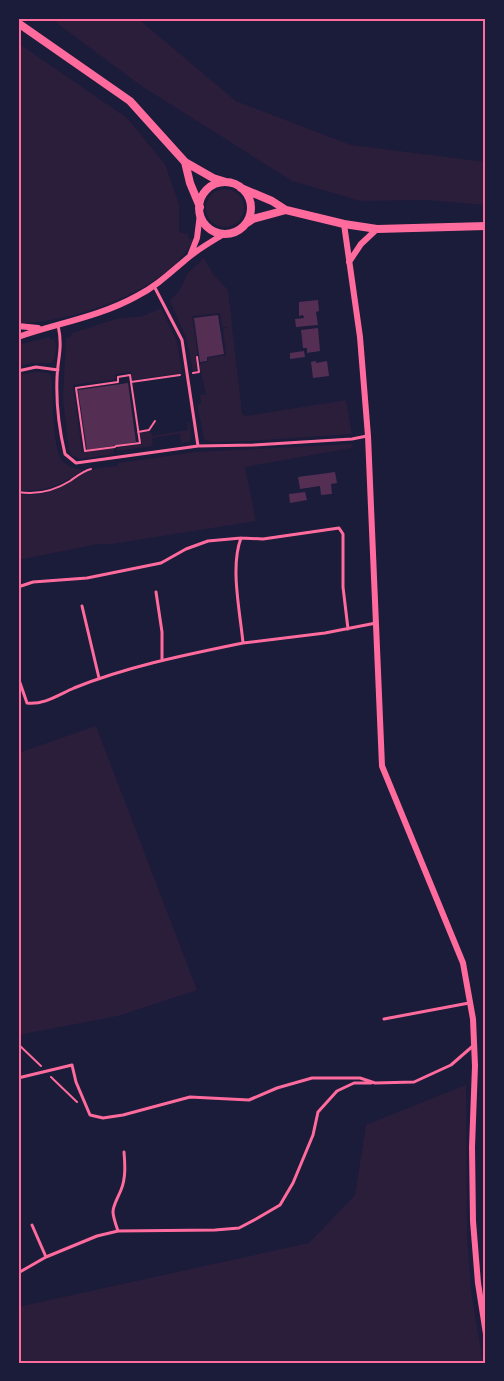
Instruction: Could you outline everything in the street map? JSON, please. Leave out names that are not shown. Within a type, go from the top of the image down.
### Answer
[{"type":"main road","points":[[18,22],[130,101],[185,162],[213,178],[272,201],[286,210],[344,224],[377,229],[486,226]]},
{"type":"main road","points":[[185,162],[200,210],[206,225],[211,230],[224,234],[237,231],[253,219],[286,210]]},
{"type":"main road","points":[[200,210],[203,194],[219,183],[226,182]]},
{"type":"main road","points":[[241,188],[248,196],[251,209],[243,227]]},
{"type":"street","points":[[189,256],[197,238],[200,210]]},
{"type":"street","points":[[344,224],[360,337],[368,436],[382,766],[464,963],[475,1044],[472,1147],[473,1221],[478,1283],[486,1334]]},
{"type":"street","points":[[349,262],[361,244],[377,229]]},
{"type":"street","points":[[18,326],[42,328],[58,326],[108,310],[154,286],[189,256],[224,234]]},
{"type":"street","points":[[18,337],[42,328]]},
{"type":"lane","points":[[154,286],[182,340],[198,446]]},
{"type":"lane","points":[[58,326],[62,347],[58,370],[58,407],[63,447],[66,457],[72,462],[81,464],[198,446],[280,444],[368,436]]},
{"type":"lane","points":[[18,371],[36,367],[58,370]]},
{"type":"lane","points":[[18,587],[33,582],[87,578],[161,563],[186,549],[208,541],[263,539],[339,528],[343,534],[343,587],[348,629]]},
{"type":"lane","points":[[241,538],[237,550],[237,573],[243,643]]},
{"type":"lane","points":[[156,592],[162,632],[162,659]]},
{"type":"lane","points":[[82,606],[99,678]]},
{"type":"lane","points":[[18,677],[27,702],[39,704],[99,678],[162,659],[243,643],[376,623]]},
{"type":"lane","points":[[384,1019],[471,1003]]},
{"type":"lane","points":[[18,1273],[46,1257],[97,1236],[118,1231],[239,1228],[280,1205],[293,1183],[313,1134],[318,1112],[337,1091],[354,1083],[414,1082],[451,1065],[475,1044]]},
{"type":"lane","points":[[18,1078],[72,1065],[76,1082],[90,1114],[103,1118],[190,1097],[208,1096],[238,1101],[249,1100],[277,1088],[312,1078],[360,1078],[375,1083]]},
{"type":"lane","points":[[118,1231],[113,1216],[114,1202],[121,1190],[125,1168],[124,1152]]},
{"type":"lane","points":[[32,1225],[46,1257]]},
{"type":"path","points":[[193,373],[199,372],[197,357]]},
{"type":"path","points":[[131,382],[183,374]]},
{"type":"path","points":[[130,375],[131,382],[140,443],[85,451],[76,388],[118,382],[118,377],[130,375]]},
{"type":"path","points":[[138,432],[149,430],[155,422]]},
{"type":"path","points":[[115,447],[116,452]]},
{"type":"path","points":[[18,492],[47,491],[62,486],[87,470],[97,468]]},
{"type":"path","points":[[18,1044],[42,1068]]},
{"type":"path","points":[[50,1076],[90,1114]]},
{"type":"shaded area","points":[[50,18],[137,18],[236,101],[351,145],[486,162],[486,205],[427,200],[361,201],[292,181],[140,85]]},
{"type":"shaded area","points":[[18,43],[127,118],[165,164],[179,204],[179,232],[189,234],[188,238],[193,240],[181,258],[163,274],[116,301],[64,317],[18,323]]},
{"type":"shaded area","points":[[225,189],[239,194],[244,208],[239,222],[225,227],[211,222],[206,208],[211,194]]},
{"type":"shaded area","points":[[204,258],[213,274],[228,290],[242,414],[246,416],[346,400],[352,434],[250,441],[212,442],[204,439],[197,405],[201,404],[200,395],[206,394],[199,364],[208,362],[208,358],[226,355],[223,329],[228,327],[222,327],[220,313],[192,316],[198,355],[195,356],[197,369],[193,372],[187,340],[170,301],[179,291],[188,273]]},
{"type":"shaded area","points":[[161,308],[177,342],[182,373],[132,380],[131,372],[115,374],[116,379],[73,385],[82,452],[113,448],[114,454],[80,459],[73,456],[69,450],[63,399],[66,338],[72,333],[116,319],[143,316]]},
{"type":"shaded area","points":[[49,337],[51,340],[55,339],[56,342],[52,363],[18,366],[18,345]]},
{"type":"shaded area","points":[[36,372],[51,375],[56,445],[59,455],[65,464],[83,470],[45,489],[18,490],[18,375]]},
{"type":"shaded area","points":[[187,422],[190,423],[191,439],[189,442],[181,443],[180,434],[178,434],[152,438],[153,446],[117,451],[117,448],[142,444],[140,433],[151,432],[152,436],[188,430]]},
{"type":"shaded area","points":[[353,444],[351,448],[245,467],[256,521],[112,544],[98,544],[18,560],[18,494],[47,493],[85,472],[118,466],[118,463],[196,452]]},
{"type":"shaded area","points":[[96,726],[197,990],[118,1016],[18,1035],[18,753]]},
{"type":"shaded area","points":[[466,1085],[467,1236],[471,1291],[483,1363],[18,1363],[18,1307],[309,1243],[355,1195],[366,1125]]},
{"type":"building","points":[[318,300],[319,311],[316,312],[318,325],[296,327],[295,319],[304,318],[303,315],[299,316],[299,302]]},
{"type":"building","points":[[218,315],[224,354],[207,357],[207,361],[200,362],[194,318]]},
{"type":"building","points":[[318,328],[320,351],[307,353],[307,348],[303,348],[301,330]]},
{"type":"building","points":[[304,351],[305,357],[290,359],[290,353]]},
{"type":"building","points":[[316,361],[316,363],[327,361],[329,376],[313,378],[311,362]]},
{"type":"building","points":[[128,383],[136,442],[87,450],[78,390]]},
{"type":"building","points":[[335,472],[337,483],[331,484],[332,494],[321,495],[320,486],[300,489],[298,477]]},
{"type":"building","points":[[305,492],[307,500],[290,503],[289,494]]}]
